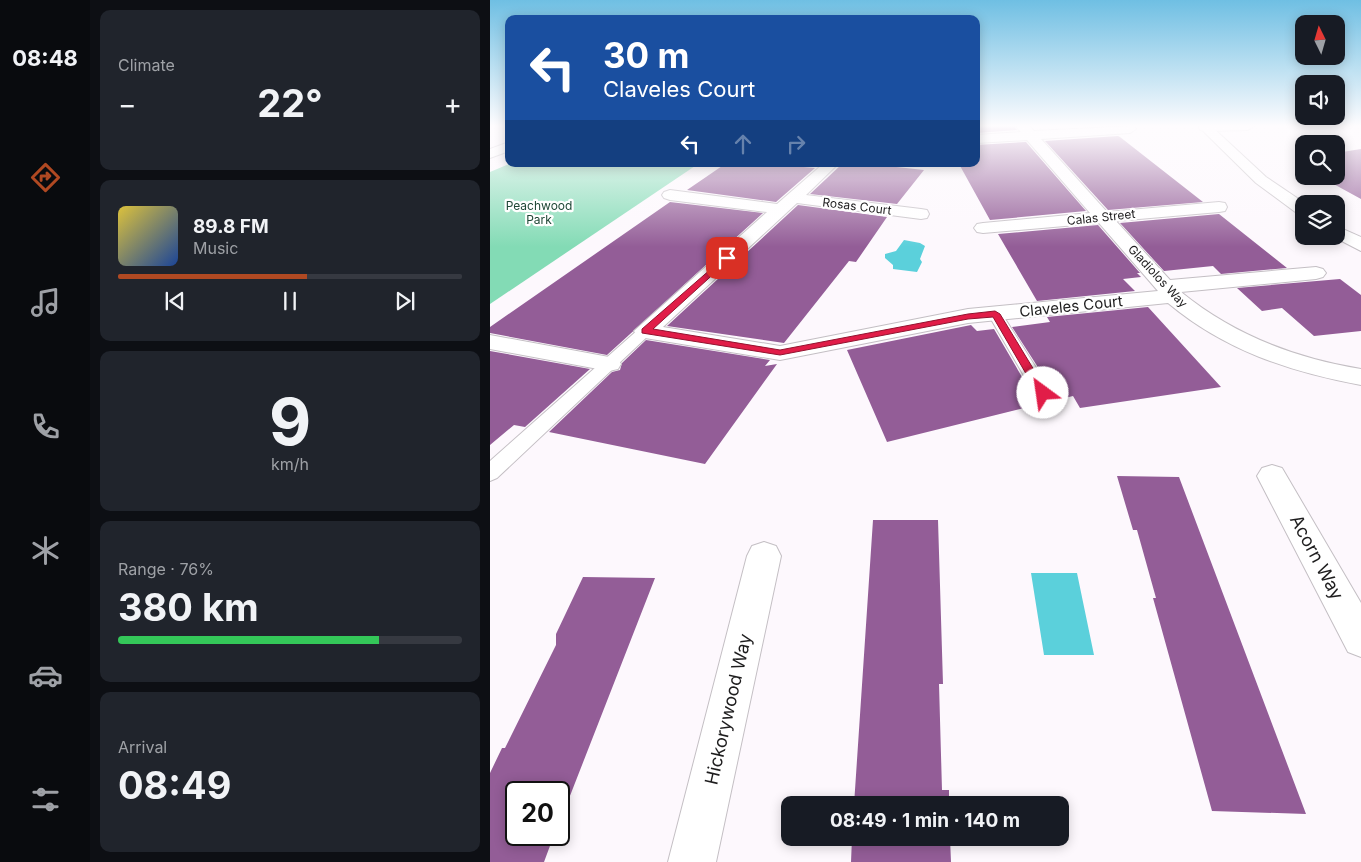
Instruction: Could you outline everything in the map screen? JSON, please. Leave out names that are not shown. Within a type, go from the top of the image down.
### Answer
[{"type":"street","name":"Gladiolos Way","points":[[1059,166],[1169,291],[1190,311],[1212,325],[1267,352],[1313,368],[1361,377]]},
{"type":"street","points":[[1247,166],[1261,180],[1295,204]]},
{"type":"street","points":[[645,331],[828,167]]},
{"type":"street","name":"Rosas Court","points":[[670,195],[921,214]]},
{"type":"street","name":"Calas Street","points":[[982,228],[1219,207]]},
{"type":"street","points":[[1345,236],[1361,245]]},
{"type":"street","name":"Claveles Court","points":[[645,331],[780,352],[959,318],[1316,273]]},
{"type":"street","points":[[490,342],[609,364]]},
{"type":"street","name":"Acorn Way","points":[[1272,476],[1361,639]]},
{"type":"street","name":"Hickorywood Way","points":[[692,862],[764,556]]},
{"type":"lane","points":[[995,314],[1043,393]]},
{"type":"lane","points":[[490,473],[645,331]]},
{"type":"green space","name":"Peachwood Park","points":[[504,166],[694,167],[490,304],[490,172]]},
{"type":"water","points":[[904,240],[920,243],[925,246],[920,259],[922,262],[917,272],[893,269],[893,265],[885,258],[885,254],[896,251]]},
{"type":"water","points":[[1031,573],[1077,573],[1094,655],[1044,655]]},
{"type":"building","points":[[1047,166],[1086,211],[990,220],[961,167]]},
{"type":"building","points":[[1068,166],[1157,166],[1203,202],[1108,210]]},
{"type":"building","points":[[1345,166],[1361,166],[1361,199],[1335,185],[1345,185]]},
{"type":"building","points":[[721,167],[815,168],[776,202],[687,190]]},
{"type":"building","points":[[839,167],[896,167],[924,170],[897,204],[810,194]]},
{"type":"building","points":[[670,202],[763,213],[607,355],[490,333],[490,327]]},
{"type":"building","points":[[798,205],[887,217],[856,262],[849,261],[784,343],[667,326]]},
{"type":"building","points":[[1219,214],[1287,268],[1221,274],[1213,266],[1164,271],[1120,223]]},
{"type":"building","points":[[1098,225],[1140,273],[1137,273],[1141,277],[1123,279],[1135,291],[1037,301],[998,234]]},
{"type":"building","points":[[1340,279],[1361,295],[1361,331],[1314,336],[1282,308],[1262,311],[1237,288]]},
{"type":"building","points":[[1148,307],[1221,387],[1080,408],[1073,396],[887,442],[847,350],[971,325],[977,331],[994,329],[1032,394],[1036,399],[1044,401],[1050,398],[1054,392],[1012,327],[1050,322],[1047,317]]},
{"type":"building","points":[[646,340],[770,360],[765,366],[777,364],[705,464],[549,432],[612,372],[620,370],[622,363]]},
{"type":"building","points":[[490,351],[590,369],[525,427],[514,425],[490,445]]},
{"type":"building","points":[[1117,476],[1179,477],[1306,814],[1212,811],[1153,598],[1156,598],[1137,530],[1133,530]]},
{"type":"building","points":[[873,520],[938,520],[943,684],[939,684],[942,790],[949,790],[949,796],[855,796]]},
{"type":"building","points":[[583,577],[655,578],[570,796],[570,781],[505,781],[505,846],[550,846],[544,862],[490,862],[490,773],[502,748],[505,748],[556,645],[556,634]]},
{"type":"building","points":[[852,846],[950,846],[951,862],[851,862]]},
{"type":"route","points":[[727,258],[645,331],[780,352],[968,316],[995,314],[1043,393]]}]
